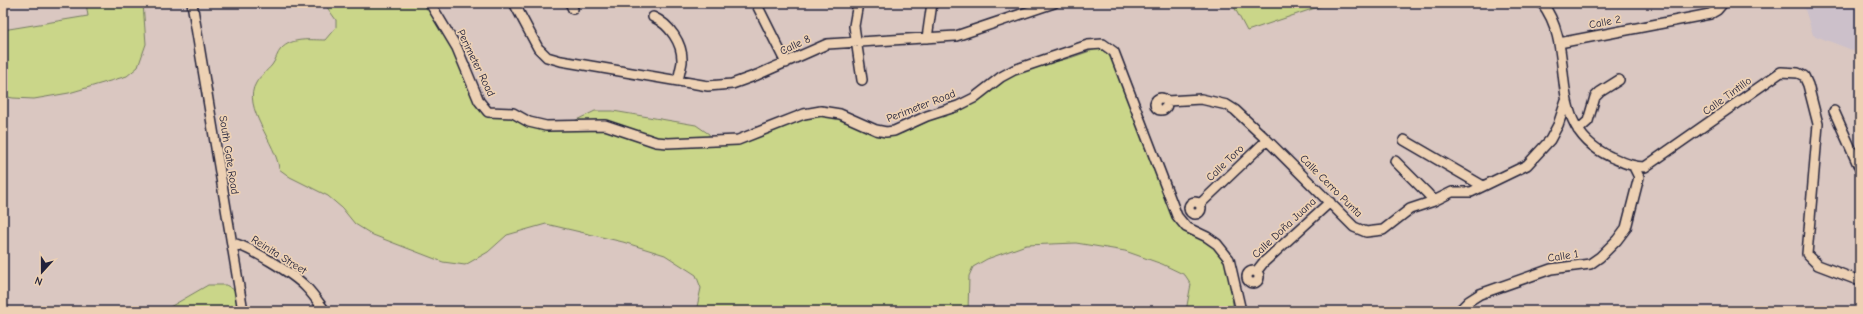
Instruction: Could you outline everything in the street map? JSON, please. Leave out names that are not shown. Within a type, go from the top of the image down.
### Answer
[{"type":"street","name":"South Gate Road","points":[[192,3],[243,311]]},
{"type":"street","name":"Perimeter Road","points":[[430,3],[457,48],[479,101],[488,112],[513,113],[529,122],[546,126],[605,125],[656,142],[668,143],[738,140],[804,114],[822,111],[840,114],[876,130],[894,131],[927,116],[958,106],[974,98],[1001,77],[1014,70],[1088,45],[1103,44],[1114,52],[1177,216],[1186,227],[1217,244],[1229,260],[1241,311]]},
{"type":"street","name":"Calle 8","points":[[514,3],[538,48],[547,57],[560,61],[708,86],[727,85],[757,75],[826,44],[956,36],[1054,3]]},
{"type":"street","points":[[858,3],[854,26],[862,80]]},
{"type":"street","points":[[927,38],[932,3]]},
{"type":"street","points":[[1542,3],[1552,19],[1559,43],[1566,100],[1570,117],[1578,130],[1594,149],[1634,167]]},
{"type":"street","name":"Calle 2","points":[[1559,43],[1710,14],[1717,10],[1723,3]]},
{"type":"street","points":[[758,7],[786,63]]},
{"type":"street","points":[[653,16],[663,21],[670,29],[679,46],[682,62],[678,81]]},
{"type":"street","name":"Calle Tintillo","points":[[1634,167],[1645,167],[1781,72],[1798,73],[1804,76],[1808,85],[1818,124],[1807,254],[1818,265],[1860,282]]},
{"type":"street","points":[[1578,130],[1588,121],[1595,97],[1619,80]]},
{"type":"street","name":"Calle Cerro Punta","points":[[1167,101],[1201,99],[1227,105],[1245,118],[1354,227],[1360,230],[1372,232],[1387,228],[1410,209],[1434,201],[1452,192],[1471,192],[1527,165],[1550,140],[1558,125],[1566,100]]},
{"type":"street","points":[[1834,111],[1860,169]]},
{"type":"street","name":"Calle Toro","points":[[1200,204],[1267,140]]},
{"type":"street","points":[[1404,140],[1483,186]]},
{"type":"street","points":[[1395,161],[1434,201]]},
{"type":"street","name":"Calle 1","points":[[1459,311],[1469,301],[1480,294],[1551,269],[1590,264],[1600,257],[1626,228],[1639,177],[1634,167]]},
{"type":"street","name":"Calle Doña Juana","points":[[1256,272],[1330,202]]},
{"type":"street","name":"Reinita Street","points":[[232,243],[238,244],[265,258],[298,280],[305,286],[325,311]]},
{"type":"shaded area","points":[[1803,3],[1860,3],[1860,53],[1813,35]]},
{"type":"green space","points":[[86,3],[143,3],[146,44],[138,67],[127,76],[69,93],[34,99],[3,96],[3,30],[88,16]]},
{"type":"green space","points":[[324,3],[426,3],[462,65],[483,110],[548,123],[570,123],[595,111],[613,111],[696,125],[709,134],[711,145],[745,140],[823,113],[895,134],[903,133],[933,119],[963,109],[978,101],[1013,74],[1025,69],[1070,58],[1096,49],[1101,49],[1112,58],[1184,227],[1222,254],[1226,261],[1234,311],[1186,311],[1191,284],[1185,275],[1162,264],[1125,251],[1076,243],[1026,245],[987,259],[973,267],[969,276],[968,311],[698,311],[697,307],[701,288],[696,275],[665,255],[623,242],[546,224],[507,235],[488,252],[465,265],[443,262],[373,235],[355,224],[342,208],[328,196],[290,177],[279,169],[277,159],[256,114],[253,103],[253,93],[257,81],[272,65],[285,45],[302,40],[325,40],[336,27],[336,20]]},
{"type":"green space","points":[[1232,3],[1330,3],[1247,31]]},
{"type":"green space","points":[[208,285],[226,285],[236,291],[239,311],[163,311]]}]
